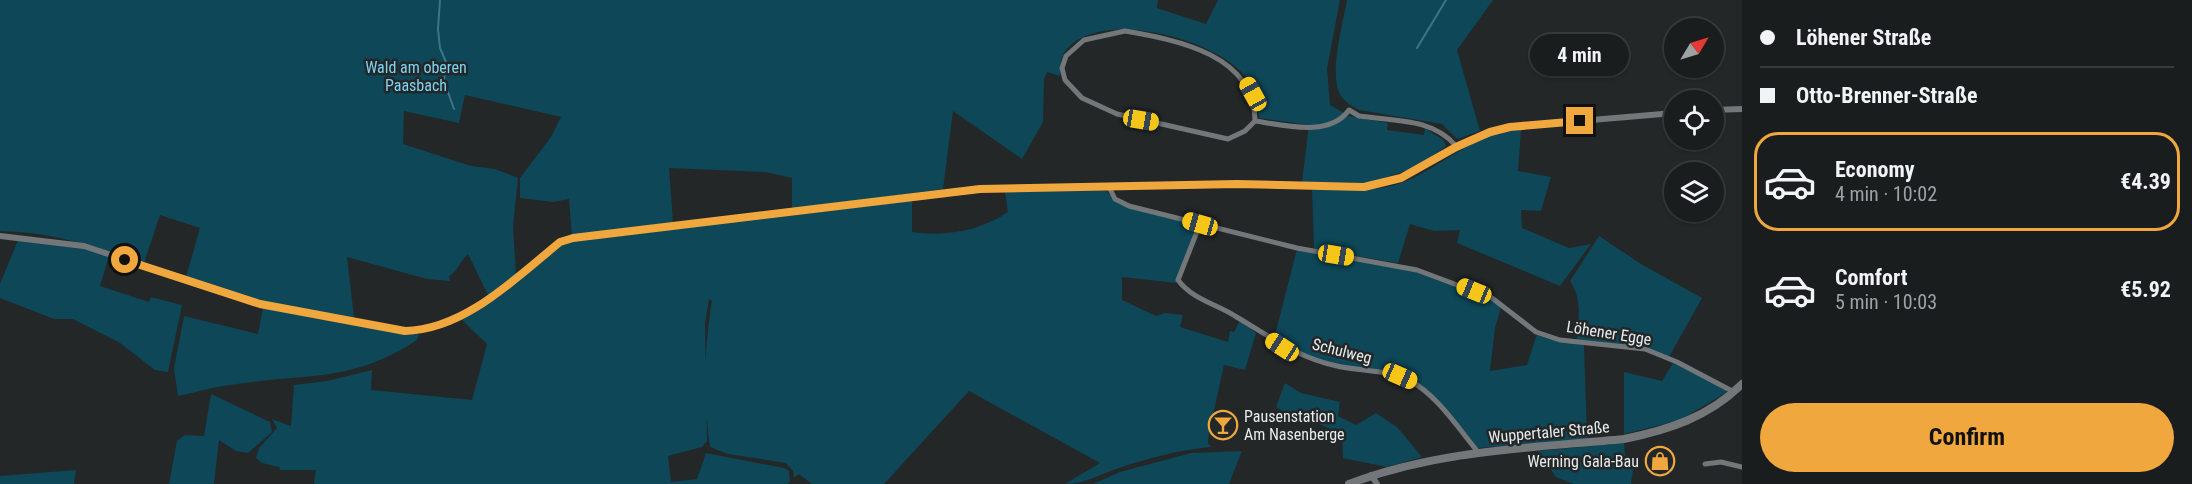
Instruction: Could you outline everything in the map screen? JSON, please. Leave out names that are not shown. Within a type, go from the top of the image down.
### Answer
[{"type":"main road","name":"Wuppertaler Straße","points":[[1349,484],[1410,464],[1478,452],[1624,439],[1653,434],[1704,413],[1742,384]]},
{"type":"street","points":[[1125,31],[1170,40],[1204,52],[1235,70],[1253,94],[1255,121],[1245,131],[1228,139],[1116,114],[1082,98],[1065,80],[1062,68],[1066,56],[1084,40],[1125,31]]},
{"type":"street","points":[[1724,110],[1742,109]]},
{"type":"street","points":[[1255,121],[1310,129],[1344,118],[1349,110],[1359,116],[1432,126],[1446,134],[1456,147]]},
{"type":"street","points":[[0,236],[46,239],[84,246],[260,304],[405,331],[425,331],[444,324],[489,298],[560,242],[573,238],[980,189],[1237,184],[1364,187],[1401,178],[1456,147],[1510,127],[1664,114]]},
{"type":"street","name":"Löhener Egge","points":[[1109,187],[1115,199],[1129,206],[1297,248],[1417,270],[1492,298],[1536,332],[1560,340],[1645,349],[1677,362],[1734,392]]},
{"type":"street","name":"Schulweg","points":[[1200,224],[1178,280],[1186,291],[1234,315],[1282,347],[1306,357],[1335,366],[1400,376],[1411,381],[1445,411],[1478,452]]},
{"type":"street","points":[[1704,464],[1721,462],[1742,467]]},
{"type":"street","points":[[1371,476],[1377,484]]},
{"type":"green space","name":"Wald am oberen Paasbach","points":[[0,0],[1158,0],[1157,8],[1206,24],[1218,0],[1340,0],[1327,69],[1330,105],[1349,116],[1388,123],[1387,130],[1424,135],[1425,128],[1443,140],[1446,146],[1417,167],[1369,183],[1302,182],[1309,125],[1259,118],[1251,85],[1244,75],[1229,62],[1208,49],[1154,32],[1101,31],[1079,39],[1064,53],[1060,76],[1047,72],[1044,79],[1043,122],[1022,159],[953,111],[943,189],[792,210],[792,178],[766,172],[669,168],[673,223],[572,236],[569,199],[553,202],[520,198],[520,178],[551,137],[561,117],[465,95],[459,123],[404,111],[403,144],[471,166],[495,169],[518,178],[513,226],[516,275],[488,295],[468,254],[449,276],[450,281],[427,279],[347,257],[354,317],[264,302],[186,277],[200,228],[160,215],[144,263],[73,241],[37,234],[0,231]]},
{"type":"green space","points":[[1347,0],[1493,0],[1457,50],[1480,131],[1457,139],[1442,124],[1359,110],[1345,101],[1337,87],[1336,63]]},
{"type":"green space","points":[[1521,130],[1518,171],[1551,177],[1541,211],[1521,210],[1522,228],[1569,248],[1591,244],[1560,286],[1457,243],[1460,230],[1434,231],[1410,224],[1398,263],[1314,249],[1312,189],[1358,190],[1393,186],[1419,175],[1473,143],[1487,137]]},
{"type":"green space","points":[[1106,191],[1117,202],[1197,226],[1176,283],[1122,277],[1122,300],[1156,316],[1165,313],[1183,315],[1180,327],[1228,342],[1230,331],[1234,332],[1240,320],[1256,333],[1245,370],[1224,365],[1209,433],[1208,443],[1211,447],[1152,458],[1073,484],[1065,484],[1100,463],[969,391],[884,484],[812,484],[799,474],[794,478],[793,471],[786,463],[728,454],[710,447],[707,415],[707,441],[702,447],[668,456],[671,482],[697,479],[706,453],[784,468],[789,471],[790,482],[787,484],[314,484],[316,470],[280,470],[279,467],[262,463],[256,458],[259,448],[277,428],[272,419],[291,426],[294,385],[327,381],[372,370],[371,390],[472,400],[487,344],[460,318],[500,295],[560,246],[573,240],[912,200],[912,232],[949,233],[986,224],[1008,212],[1005,192]],"holes":[[[709,299],[712,301],[706,365],[705,324]]]},
{"type":"green space","points":[[1599,236],[1641,264],[1702,298],[1669,357],[1641,347],[1577,340],[1578,302],[1570,281]]},
{"type":"green space","points":[[18,240],[83,248],[109,256],[100,286],[149,302],[151,297],[182,305],[168,372],[155,370],[120,343],[73,319],[54,319],[0,298],[0,284]]},
{"type":"green space","points":[[1297,249],[1411,270],[1490,299],[1501,307],[1495,328],[1490,371],[1527,365],[1537,334],[1584,345],[1587,439],[1477,448],[1412,379],[1335,365],[1307,356],[1274,339]]},
{"type":"green space","points":[[263,308],[404,334],[419,334],[417,340],[393,354],[350,370],[230,385],[178,396],[174,368],[184,316],[258,334]]},
{"type":"green space","points":[[1673,363],[1726,389],[1727,392],[1680,420],[1624,434],[1624,372],[1662,381]]},
{"type":"green space","points":[[1285,383],[1301,393],[1340,402],[1338,416],[1356,425],[1376,413],[1398,428],[1422,457],[1387,467],[1343,458],[1342,434],[1276,407]]},
{"type":"green space","points":[[211,394],[270,422],[272,432],[248,453],[236,451],[219,440],[214,484],[169,484],[177,441],[185,435],[204,436]]},
{"type":"green space","points":[[1624,443],[1625,455],[1634,462],[1631,484],[1574,484],[1556,477],[1538,451]]},
{"type":"green space","points":[[1242,451],[1229,484],[1093,484],[1120,472],[1191,453]]},
{"type":"green space","points":[[76,470],[74,484],[0,484],[0,476]]},
{"type":"waterway","points":[[440,0],[438,29],[440,48],[446,62],[444,81],[454,109]]},
{"type":"waterway","points":[[1417,48],[1446,0]]},
{"type":"place","name":"Pausenstation Am Nasenberge","points":[[1223,425]]},
{"type":"place","name":"Werning Gala-Bau","points":[[1660,461]]},
{"type":"route","points":[[125,260],[260,304],[405,331],[425,331],[444,324],[489,298],[560,242],[573,238],[980,189],[1237,184],[1364,187],[1401,178],[1420,170],[1456,147],[1490,132],[1510,127],[1580,121]]}]
